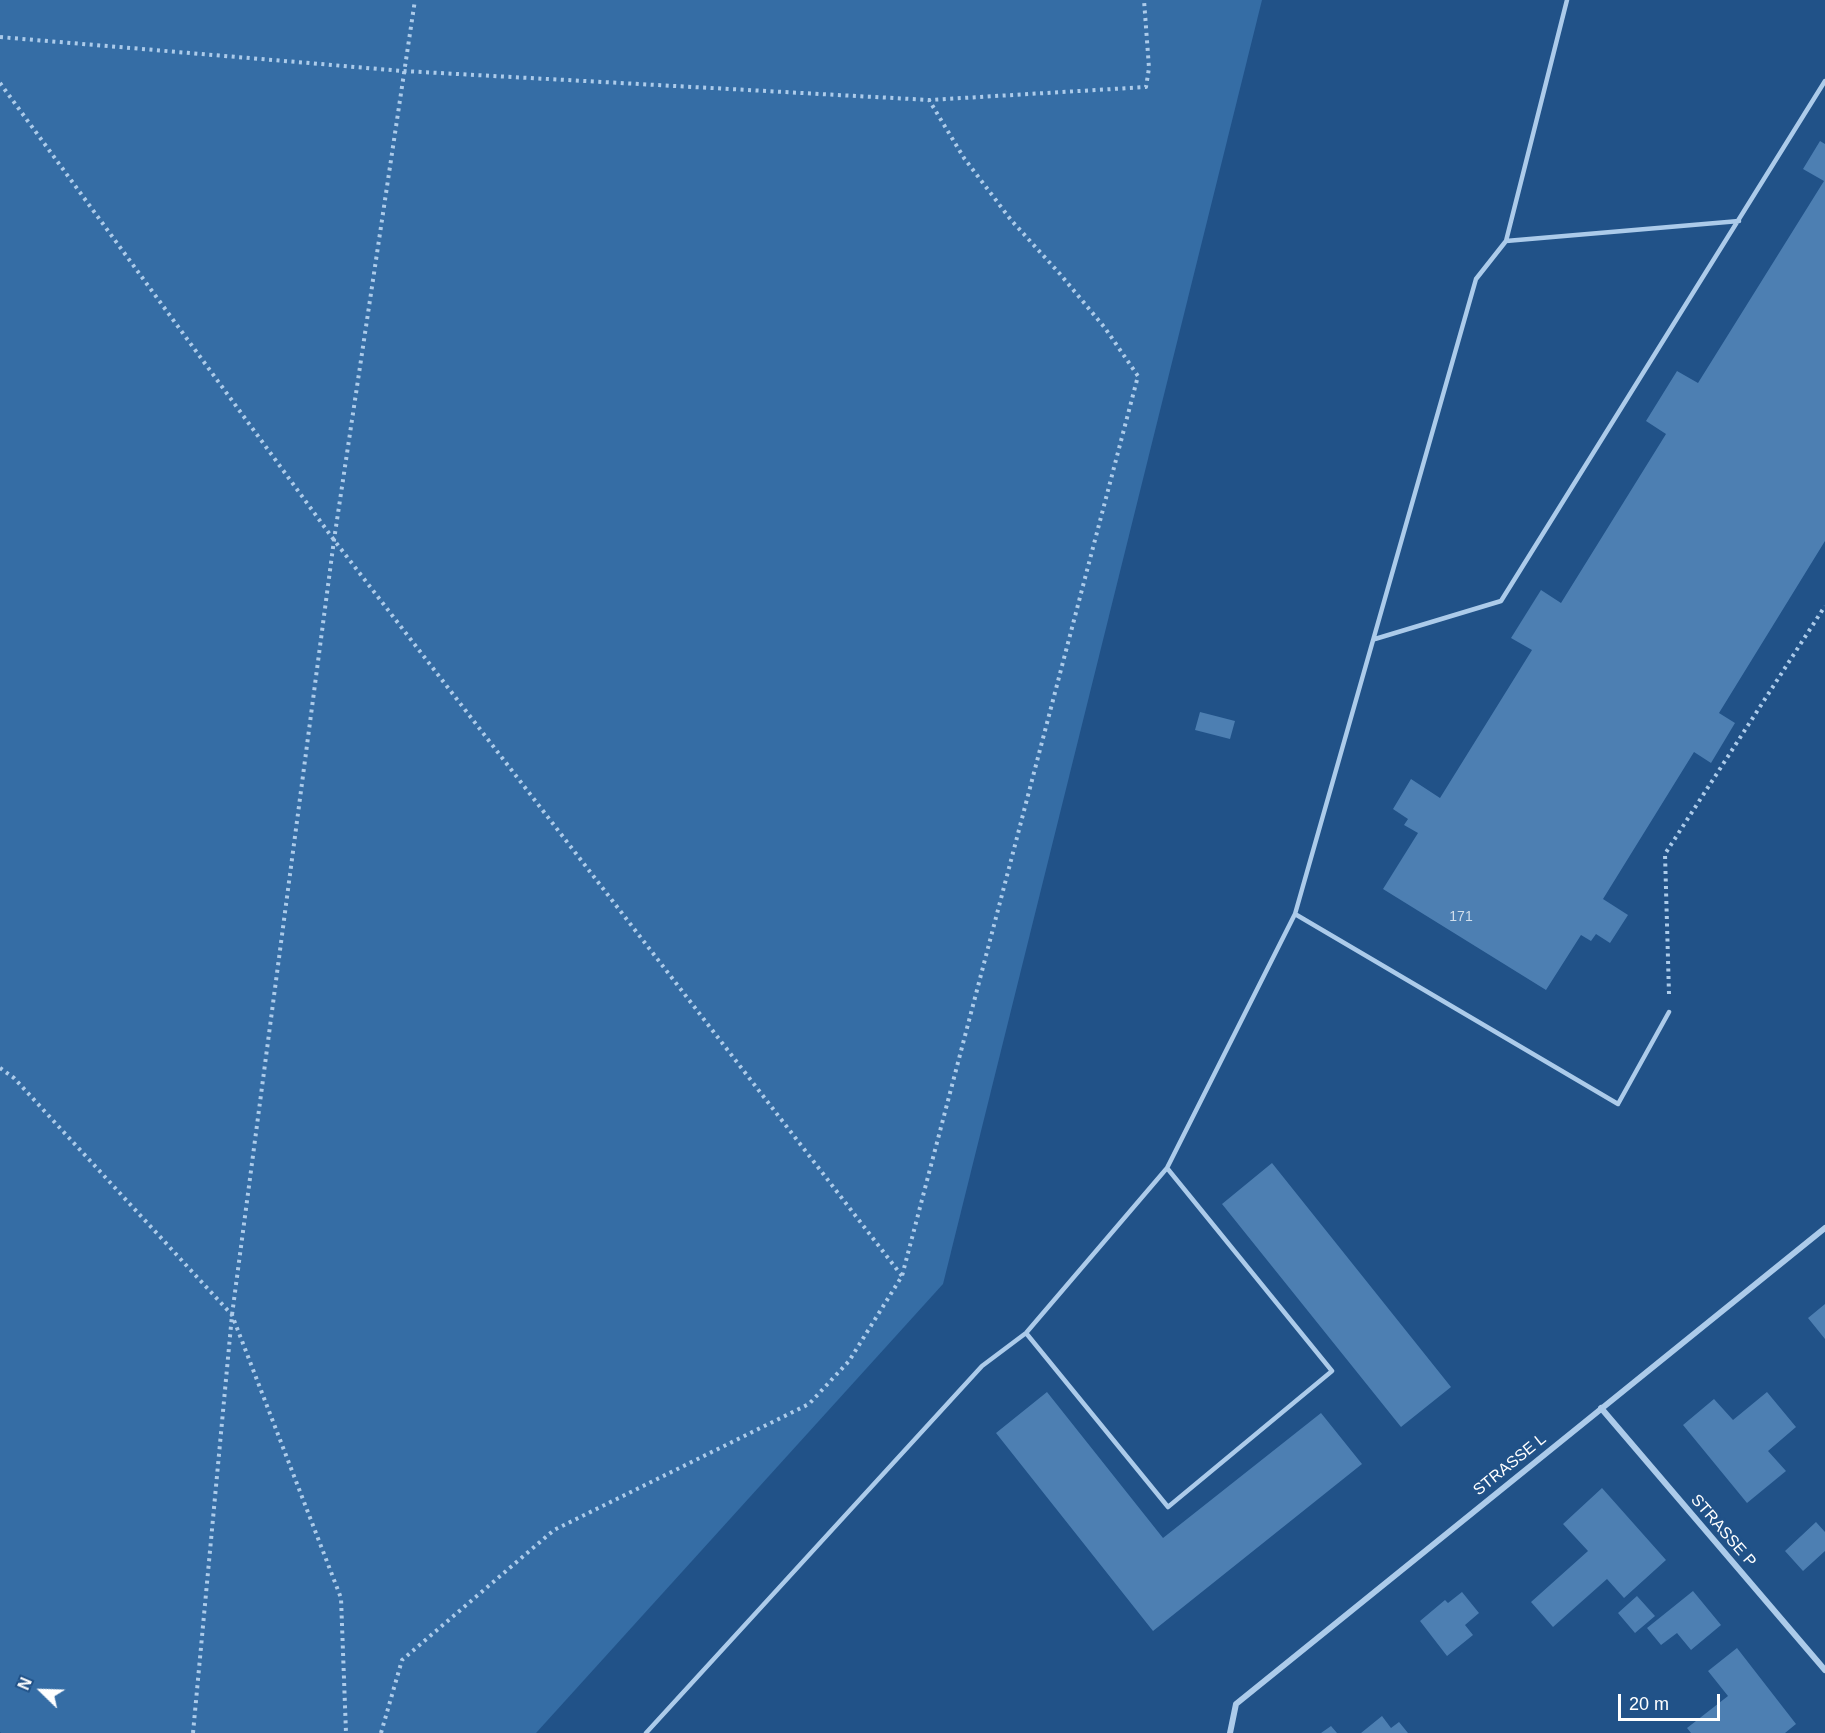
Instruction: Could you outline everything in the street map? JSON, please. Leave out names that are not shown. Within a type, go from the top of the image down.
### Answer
[{"type":"street","name":"STRASSE L","points":[[1230,1733],[1236,1704],[1825,1228]]},
{"type":"street","name":"STRASSE P","points":[[1601,1408],[1825,1670]]},
{"type":"lane","points":[[646,1733],[982,1366],[1026,1333],[1167,1168],[1296,914],[1476,279],[1506,241],[1567,0]]},
{"type":"lane","points":[[1375,639],[1501,601],[1825,81]]},
{"type":"lane","points":[[1506,241],[1739,221]]},
{"type":"lane","points":[[1296,914],[1618,1104],[1669,1012]]},
{"type":"lane","points":[[1026,1333],[1168,1507],[1332,1371],[1167,1168]]},
{"type":"path","points":[[193,1733],[232,1316],[334,540],[415,0]]},
{"type":"path","points":[[0,37],[404,71],[929,100],[1146,87],[1149,68],[1144,0]]},
{"type":"path","points":[[0,82],[334,540],[902,1276]]},
{"type":"path","points":[[381,1733],[402,1660],[554,1530],[809,1404],[849,1361],[902,1276],[1138,376],[1105,328],[998,202],[964,158],[929,100]]},
{"type":"path","points":[[1669,1012],[1665,854],[1825,606]]},
{"type":"path","points":[[0,1068],[14,1077],[232,1316],[341,1598],[346,1733]]},
{"type":"shaded area","points":[[0,0],[1262,0],[943,1284],[536,1733],[0,1732]]},
{"type":"building","points":[[1820,141],[1825,144],[1825,541],[1719,713],[1735,723],[1711,763],[1694,752],[1603,899],[1628,915],[1610,943],[1596,934],[1591,941],[1581,935],[1546,990],[1383,889],[1418,833],[1404,825],[1408,819],[1393,809],[1411,779],[1440,798],[1532,650],[1511,638],[1541,590],[1561,603],[1666,434],[1646,421],[1677,371],[1698,383],[1824,181],[1803,169]]},
{"type":"building","points":[[1200,712],[1235,721],[1230,739],[1195,730]]},
{"type":"building","points":[[1272,1163],[1451,1387],[1401,1427],[1222,1204]]},
{"type":"building","points":[[1825,1304],[1825,1339],[1808,1318]]},
{"type":"building","points":[[1047,1392],[1163,1538],[1321,1413],[1362,1464],[1153,1631],[996,1433]]},
{"type":"building","points":[[1767,1392],[1796,1427],[1768,1451],[1786,1471],[1747,1503],[1683,1425],[1714,1399],[1733,1420]]},
{"type":"building","points":[[1602,1488],[1666,1560],[1624,1598],[1607,1579],[1553,1627],[1531,1602],[1588,1551],[1563,1524]]},
{"type":"building","points":[[1816,1522],[1825,1532],[1825,1551],[1803,1571],[1785,1551]]},
{"type":"building","points":[[1693,1591],[1721,1625],[1691,1650],[1677,1633],[1661,1645],[1647,1628]]},
{"type":"building","points":[[1462,1592],[1479,1613],[1465,1625],[1473,1635],[1447,1656],[1420,1621],[1445,1600],[1448,1603]]},
{"type":"building","points":[[1637,1596],[1655,1616],[1635,1633],[1618,1613]]},
{"type":"building","points":[[1737,1648],[1796,1724],[1785,1733],[1691,1733],[1687,1728],[1728,1696],[1708,1671]]},
{"type":"building","points":[[1382,1716],[1391,1728],[1399,1722],[1408,1733],[1361,1733]]},
{"type":"building","points":[[1331,1726],[1337,1733],[1321,1733]]}]
